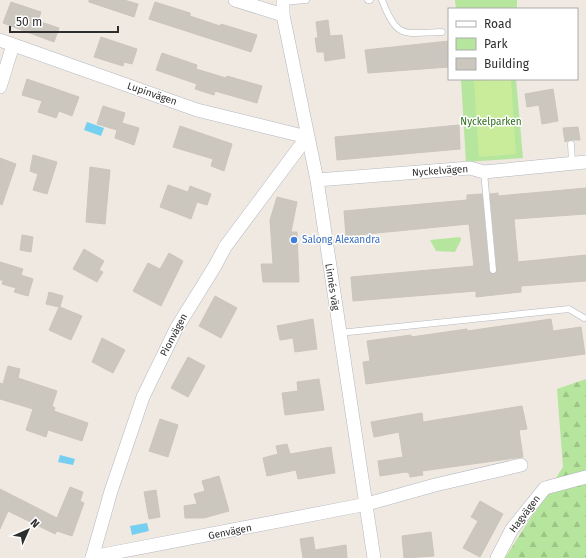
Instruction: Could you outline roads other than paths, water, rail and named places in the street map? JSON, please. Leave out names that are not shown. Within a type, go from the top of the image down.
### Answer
[{"type":"street","points":[[235,0],[283,6]]},
{"type":"street","name":"Linnés väg","points":[[283,6],[307,137],[317,180],[374,558]]},
{"type":"street","name":"Lupinvägen","points":[[0,40],[197,110],[307,137]]},
{"type":"street","points":[[0,86],[13,45]]},
{"type":"street","name":"Pionvägen","points":[[92,558],[143,397],[176,329],[225,247],[307,137]]},
{"type":"street","name":"Nyckelvägen","points":[[317,180],[470,168],[484,172],[586,162]]},
{"type":"street","points":[[366,504],[435,485],[521,465]]},
{"type":"street","name":"Hagvägen","points":[[497,558],[512,530],[544,488],[586,477]]},
{"type":"street","name":"Genvägen","points":[[92,558],[366,504]]},
{"type":"lane","points":[[283,6],[306,0]]},
{"type":"lane","points":[[382,0],[394,26],[403,33],[442,32]]},
{"type":"lane","points":[[571,144],[572,163]]},
{"type":"lane","points":[[484,172],[493,270]]},
{"type":"lane","points":[[339,333],[569,309],[584,318]]},
{"type":"water","points":[[87,122],[104,128],[101,136],[84,130]]},
{"type":"water","points":[[60,455],[75,459],[73,465],[58,462]]},
{"type":"water","points":[[147,523],[149,531],[132,535],[130,526]]},
{"type":"place","name":"Salong Alexandra","points":[[294,240]]},
{"type":"park label","name":"Nyckelparken","points":[[491,122]]}]
